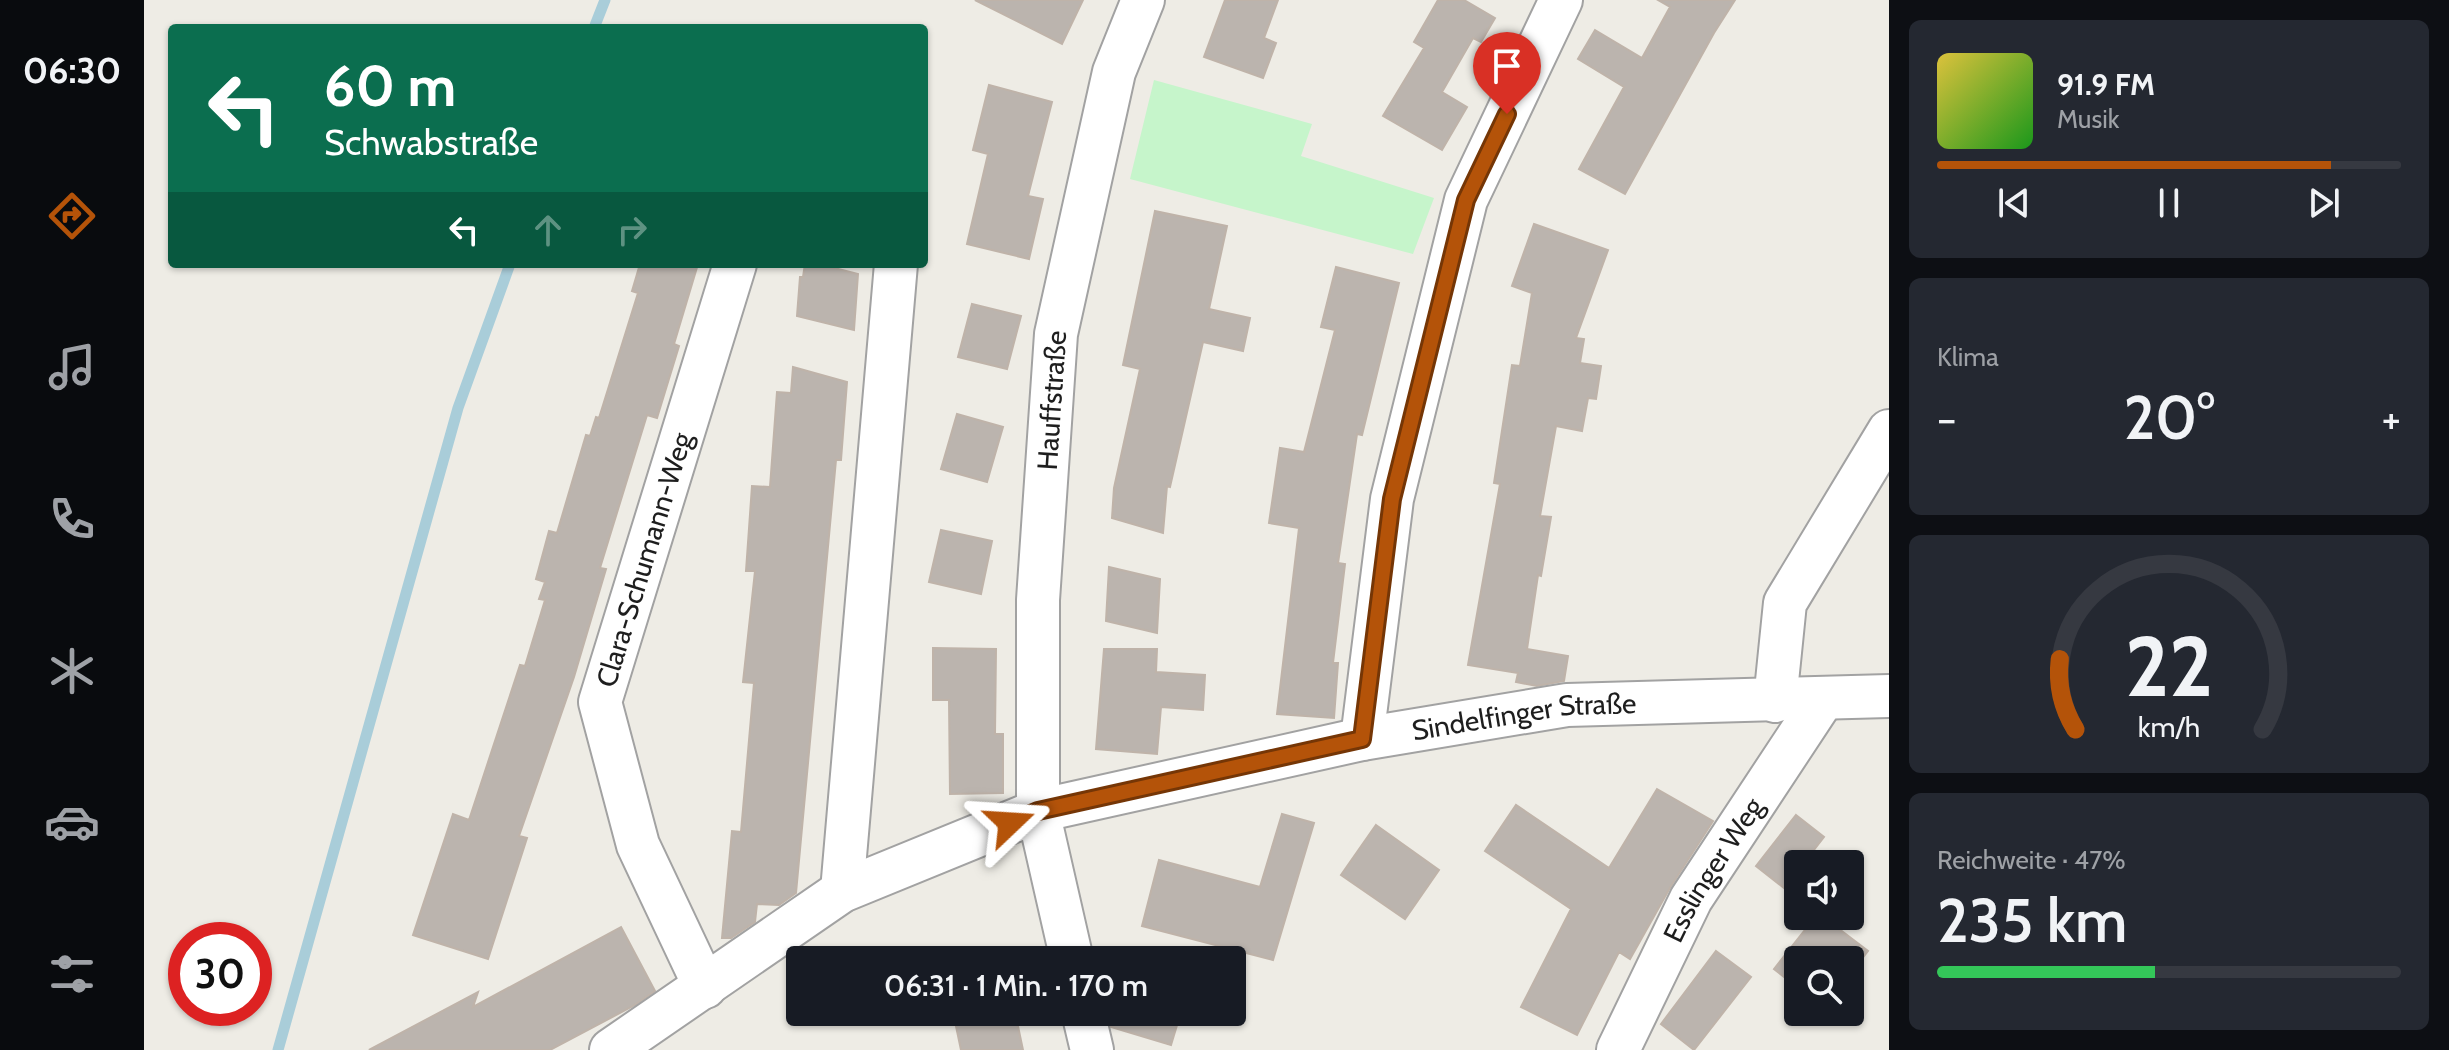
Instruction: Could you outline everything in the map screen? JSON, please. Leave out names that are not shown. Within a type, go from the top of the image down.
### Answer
[{"type":"street","name":"Hauffstraße","points":[[1069,946],[1038,811],[1038,600],[1056,334],[1114,72],[1143,0]]},
{"type":"street","points":[[1362,739],[1392,499],[1466,200],[1561,0]]},
{"type":"street","name":"Clara-Schumann-Weg","points":[[705,987],[638,845],[600,702],[734,268]]},
{"type":"street","points":[[842,891],[896,268]]},
{"type":"street","points":[[1775,701],[1785,603],[1889,431]]},
{"type":"street","name":"Sindelfinger Straße","points":[[611,1050],[842,891],[1038,811],[1362,739],[1567,705],[1889,696]]},
{"type":"street","name":"Esslinger Weg","points":[[1618,1050],[1691,899],[1823,699]]},
{"type":"street","points":[[1086,1026],[1092,1050]]},
{"type":"green space","points":[[1154,80],[1312,124],[1301,156],[1434,198],[1413,254],[1130,179]]},
{"type":"building","points":[[975,0],[1083,0],[1062,44]]},
{"type":"building","points":[[1225,0],[1278,0],[1264,38],[1276,43],[1263,78],[1204,57]]},
{"type":"building","points":[[1438,0],[1464,0],[1495,18],[1481,42],[1473,38],[1442,92],[1467,107],[1442,150],[1383,116],[1424,48],[1414,42]]},
{"type":"building","points":[[1658,0],[1735,0],[1625,194],[1579,169],[1624,87],[1578,59],[1595,30],[1642,58],[1670,7]]},
{"type":"building","points":[[989,85],[1052,102],[1028,196],[1043,199],[1029,259],[967,244],[988,154],[973,150]]},
{"type":"building","points":[[1155,211],[1227,226],[1209,309],[1250,318],[1243,351],[1203,342],[1170,487],[1167,486],[1163,533],[1112,518],[1114,488],[1140,369],[1123,365]]},
{"type":"building","points":[[1534,224],[1608,250],[1576,338],[1584,339],[1580,363],[1601,366],[1596,399],[1588,398],[1582,431],[1556,426],[1540,516],[1551,517],[1541,576],[1538,575],[1527,649],[1568,656],[1564,681],[1537,686],[1516,682],[1518,673],[1468,665],[1500,484],[1494,483],[1512,365],[1520,366],[1532,293],[1512,286]]},
{"type":"building","points":[[1336,267],[1399,283],[1362,435],[1357,434],[1338,563],[1345,564],[1333,663],[1338,663],[1334,718],[1277,714],[1299,528],[1269,523],[1280,448],[1304,452],[1335,330],[1321,327]]},
{"type":"building","points":[[639,268],[697,268],[674,344],[679,346],[657,418],[647,415],[600,568],[606,569],[574,677],[519,836],[527,838],[488,959],[413,935],[453,814],[469,820],[520,665],[525,666],[545,600],[539,599],[545,582],[536,579],[549,531],[557,533],[586,435],[590,436],[596,417],[599,418],[638,293],[632,291]]},
{"type":"building","points":[[804,268],[835,268],[858,274],[854,330],[797,316],[800,277],[803,277]]},
{"type":"building","points":[[972,304],[1021,316],[1007,369],[958,357]]},
{"type":"building","points":[[793,367],[847,382],[841,460],[836,460],[796,893],[779,905],[757,904],[755,922],[731,938],[722,938],[732,831],[741,832],[754,683],[743,682],[755,571],[746,571],[752,486],[770,487],[777,392],[791,393]]},
{"type":"building","points":[[957,414],[1003,427],[987,482],[941,469]]},
{"type":"building","points":[[941,530],[992,541],[981,594],[929,582]]},
{"type":"building","points":[[1109,567],[1160,579],[1157,633],[1106,621]]},
{"type":"building","points":[[933,648],[996,649],[995,734],[1003,734],[1003,793],[950,794],[949,700],[933,700]]},
{"type":"building","points":[[1104,649],[1157,649],[1156,672],[1205,675],[1203,710],[1161,707],[1157,754],[1096,749]]},
{"type":"building","points":[[1657,789],[1713,821],[1671,886],[1630,959],[1619,952],[1577,1035],[1521,1007],[1571,909],[1485,851],[1516,805],[1609,868]]},
{"type":"building","points":[[1282,814],[1314,823],[1273,960],[1246,953],[1246,946],[1219,946],[1142,926],[1159,860],[1260,887]]},
{"type":"building","points":[[1796,815],[1824,837],[1814,850],[1784,850],[1784,888],[1756,866]]},
{"type":"building","points":[[1376,825],[1439,870],[1405,919],[1341,875]]},
{"type":"building","points":[[621,927],[655,991],[635,1005],[550,1050],[369,1050],[478,992],[473,1007]]},
{"type":"building","points":[[1805,930],[1840,930],[1861,946],[1792,946]]},
{"type":"building","points":[[1716,951],[1751,977],[1694,1050],[1661,1024]]},
{"type":"building","points":[[1784,956],[1784,977],[1774,969]]},
{"type":"building","points":[[956,1026],[1018,1026],[1023,1050],[961,1050]]},
{"type":"building","points":[[1111,1026],[1177,1026],[1171,1045]]},
{"type":"waterway","points":[[596,24],[605,0]]},
{"type":"waterway","points":[[278,1050],[458,408],[509,268]]},
{"type":"route","points":[[1010,823],[1038,811],[1362,739],[1392,499],[1466,200],[1507,114]]}]
